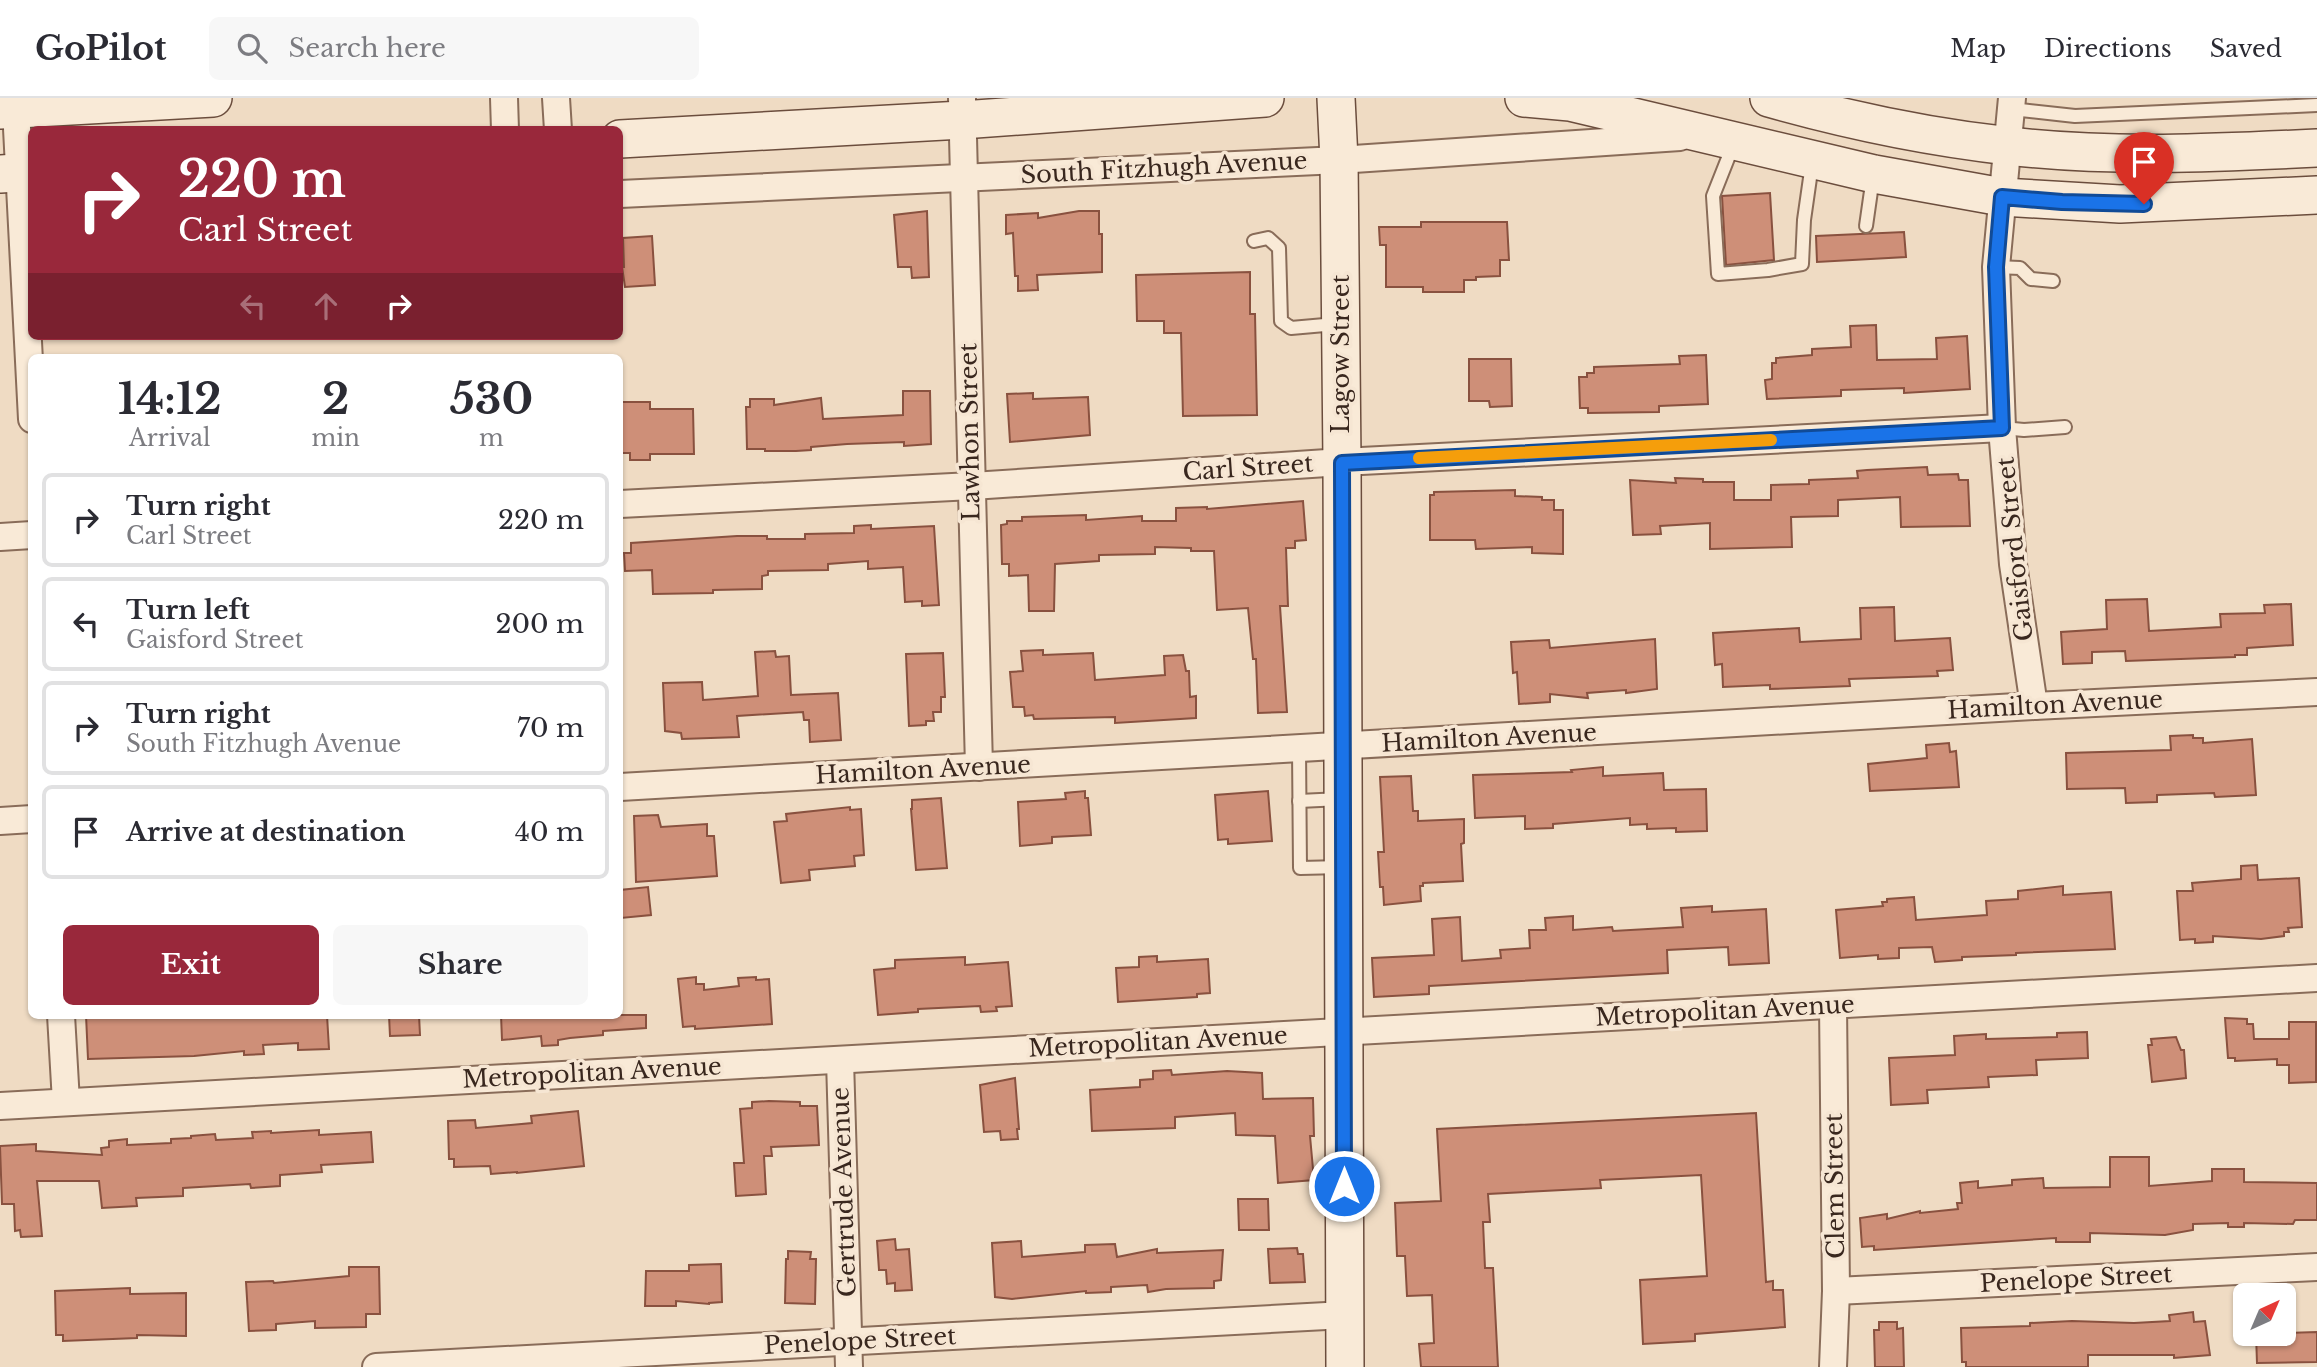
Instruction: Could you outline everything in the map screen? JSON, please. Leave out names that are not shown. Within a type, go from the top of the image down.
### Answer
[{"type":"main road","points":[[10,106],[213,98]]},
{"type":"main road","points":[[623,139],[962,109],[1265,98]]},
{"type":"main road","name":"Lagow Street","points":[[1336,98],[1342,463],[1345,1367]]},
{"type":"main road","name":"South Fitzhugh Avenue","points":[[1524,98],[1570,102],[1874,174],[2002,197],[2120,204],[2317,195]]},
{"type":"main road","points":[[1769,98],[1871,124],[2008,146],[2071,151],[2205,153],[2317,148]]},
{"type":"street","points":[[504,98],[505,126]]},
{"type":"street","points":[[556,98],[558,126]]},
{"type":"street","name":"Gaisford Street","points":[[2012,103],[1996,267],[2002,428],[2013,564],[2034,706]]},
{"type":"street","points":[[10,106],[17,173],[28,364]]},
{"type":"street","name":"Lawhon Street","points":[[962,109],[979,767]]},
{"type":"street","name":"South Fitzhugh Avenue","points":[[623,194],[1339,160],[1722,138]]},
{"type":"street","name":"Carl Street","points":[[623,505],[2002,428]]},
{"type":"street","points":[[0,537],[28,536]]},
{"type":"street","name":"Hamilton Avenue","points":[[623,787],[2317,692]]},
{"type":"street","points":[[0,821],[28,819]]},
{"type":"street","name":"Metropolitan Avenue","points":[[0,1106],[2317,978]]},
{"type":"street","name":"Clem Street","points":[[1833,1005],[1836,1291],[1833,1367]]},
{"type":"street","points":[[61,1019],[66,1102]]},
{"type":"street","name":"Gertrude Avenue","points":[[840,1060],[849,1354]]},
{"type":"street","name":"Penelope Street","points":[[1836,1291],[2317,1267]]},
{"type":"street","name":"Penelope Street","points":[[376,1367],[849,1354],[1345,1315]]},
{"type":"lane","points":[[2012,103],[2076,116],[2277,102],[2317,105]]},
{"type":"lane","points":[[1722,138],[1713,196],[1718,274],[1802,264],[1804,220],[1813,160]]},
{"type":"lane","points":[[1866,226],[1874,174]]},
{"type":"lane","points":[[1254,241],[1268,238],[1279,248],[1281,321],[1291,328],[1340,323]]},
{"type":"lane","points":[[1996,267],[2021,268],[2031,279],[2053,281]]},
{"type":"lane","points":[[2002,428],[2024,430],[2065,427]]},
{"type":"lane","points":[[1298,749],[1300,868],[1343,867]]},
{"type":"lane","points":[[1299,801],[1343,799]]},
{"type":"building","points":[[1770,193],[1774,260],[1726,265],[1722,196]]},
{"type":"building","points":[[927,211],[929,277],[912,278],[911,267],[898,267],[894,215]]},
{"type":"building","points":[[1079,211],[1099,211],[1102,272],[1037,275],[1038,290],[1018,291],[1013,233],[1006,234],[1006,215],[1038,213],[1038,218]]},
{"type":"building","points":[[1421,222],[1507,222],[1509,260],[1500,260],[1500,276],[1464,280],[1464,292],[1423,292],[1423,287],[1386,287],[1386,245],[1380,245],[1379,227],[1421,227]]},
{"type":"building","points":[[1904,232],[1906,257],[1817,262],[1816,236]]},
{"type":"building","points":[[652,236],[655,285],[625,287],[623,238]]},
{"type":"building","points":[[1250,272],[1250,314],[1255,314],[1257,415],[1183,416],[1181,333],[1164,333],[1164,321],[1137,321],[1136,275]]},
{"type":"building","points":[[1876,325],[1877,360],[1937,359],[1936,338],[1967,336],[1970,389],[1904,393],[1904,388],[1841,390],[1841,396],[1767,399],[1765,380],[1772,379],[1772,363],[1776,363],[1776,358],[1812,355],[1812,349],[1851,347],[1850,326]]},
{"type":"building","points":[[1706,355],[1708,404],[1659,406],[1659,412],[1588,413],[1588,408],[1580,408],[1579,377],[1594,373],[1594,367],[1680,364],[1679,356]]},
{"type":"building","points":[[1469,359],[1511,359],[1512,406],[1490,407],[1489,401],[1469,401]]},
{"type":"building","points":[[903,391],[930,391],[931,444],[847,444],[796,451],[747,449],[746,407],[750,407],[750,399],[774,399],[774,405],[821,398],[823,419],[903,415]]},
{"type":"building","points":[[1033,393],[1033,399],[1088,397],[1090,435],[1010,442],[1007,394]]},
{"type":"building","points":[[623,402],[650,402],[650,409],[693,409],[694,454],[650,454],[650,460],[630,460],[630,453],[623,453]]},
{"type":"building","points":[[1927,467],[1928,475],[1958,474],[1959,480],[1968,480],[1970,526],[1901,527],[1900,497],[1838,500],[1838,516],[1791,517],[1792,547],[1710,549],[1710,523],[1660,526],[1661,534],[1633,535],[1630,480],[1676,483],[1675,478],[1734,482],[1734,500],[1771,500],[1771,485],[1858,478],[1857,471]]},
{"type":"building","points":[[1515,490],[1515,496],[1554,500],[1554,510],[1563,510],[1563,554],[1532,553],[1532,547],[1476,549],[1475,540],[1430,540],[1430,495],[1434,495],[1434,492]]},
{"type":"building","points":[[1303,501],[1306,540],[1295,541],[1295,548],[1286,548],[1288,606],[1280,606],[1287,712],[1258,713],[1256,659],[1253,659],[1248,608],[1217,610],[1214,551],[1155,547],[1155,554],[1099,555],[1099,561],[1055,564],[1054,611],[1029,611],[1028,575],[1009,576],[1009,564],[1002,564],[1001,525],[1007,524],[1007,521],[1022,521],[1022,517],[1086,515],[1086,520],[1142,516],[1142,521],[1176,521],[1176,508],[1207,509]]},
{"type":"building","points":[[871,525],[871,529],[934,526],[939,605],[922,606],[922,601],[905,602],[903,567],[868,569],[868,561],[828,564],[828,570],[768,571],[768,575],[762,576],[762,589],[713,590],[713,593],[653,594],[652,570],[625,571],[624,553],[631,553],[631,543],[737,536],[805,539],[805,534],[854,533],[854,526]]},
{"type":"building","points":[[2147,599],[2149,631],[2221,627],[2220,614],[2265,613],[2264,605],[2291,604],[2293,645],[2247,648],[2247,655],[2235,657],[2126,661],[2125,651],[2092,652],[2092,663],[2063,664],[2061,632],[2107,629],[2106,600]]},
{"type":"building","points":[[1894,607],[1895,641],[1950,638],[1953,670],[1937,671],[1938,676],[1849,679],[1850,686],[1770,689],[1770,685],[1723,687],[1722,664],[1715,665],[1713,633],[1799,628],[1800,642],[1861,639],[1860,608]]},
{"type":"building","points":[[1655,639],[1657,689],[1626,693],[1626,690],[1587,693],[1588,698],[1550,694],[1550,702],[1519,704],[1517,672],[1513,673],[1511,642],[1549,640],[1550,648]]},
{"type":"building","points":[[1043,650],[1043,655],[1093,653],[1095,680],[1165,675],[1164,656],[1183,655],[1186,671],[1189,671],[1190,697],[1196,696],[1196,718],[1115,723],[1115,717],[1034,719],[1033,715],[1025,716],[1024,707],[1013,707],[1010,672],[1023,671],[1021,651]]},
{"type":"building","points":[[775,651],[776,657],[789,656],[791,695],[838,693],[841,740],[810,742],[809,720],[804,720],[803,712],[737,716],[739,737],[682,739],[681,733],[665,731],[663,683],[702,682],[703,700],[758,696],[755,652]]},
{"type":"building","points":[[943,653],[945,697],[941,697],[941,712],[933,712],[934,721],[926,721],[926,725],[909,726],[906,654]]},
{"type":"building","points":[[2193,735],[2193,738],[2203,738],[2203,743],[2252,739],[2256,795],[2157,795],[2157,802],[2126,803],[2125,788],[2067,789],[2066,753],[2171,750],[2170,736]]},
{"type":"building","points":[[1949,743],[1950,752],[1956,751],[1959,787],[1870,791],[1868,764],[1927,758],[1926,745]]},
{"type":"building","points":[[1603,767],[1603,776],[1663,773],[1664,790],[1706,789],[1707,831],[1647,829],[1647,824],[1630,825],[1630,818],[1525,829],[1525,816],[1475,818],[1473,775],[1572,772],[1571,770]]},
{"type":"building","points":[[1411,776],[1413,811],[1418,811],[1418,821],[1464,819],[1464,843],[1461,844],[1463,881],[1423,883],[1423,886],[1420,886],[1421,901],[1384,905],[1378,852],[1384,852],[1380,777]]},
{"type":"building","points":[[1085,791],[1091,835],[1052,837],[1052,843],[1020,846],[1018,802],[1066,799],[1065,793]]},
{"type":"building","points":[[1268,791],[1272,841],[1228,844],[1228,839],[1218,840],[1215,795]]},
{"type":"building","points":[[941,798],[947,868],[916,870],[912,800]]},
{"type":"building","points":[[850,807],[850,810],[861,809],[864,855],[854,856],[855,866],[809,870],[810,880],[781,883],[774,822],[787,821],[786,814]]},
{"type":"building","points":[[658,815],[661,827],[707,824],[707,836],[714,836],[717,876],[636,882],[634,816]]},
{"type":"building","points":[[2257,865],[2258,880],[2299,878],[2302,927],[2288,928],[2289,932],[2284,932],[2284,936],[2261,939],[2213,936],[2213,942],[2180,940],[2177,891],[2193,891],[2192,883],[2241,879],[2241,866]]},
{"type":"building","points":[[2063,886],[2063,895],[2111,892],[2115,949],[2016,953],[1935,962],[1932,947],[1899,948],[1899,958],[1878,959],[1878,955],[1840,958],[1836,910],[1883,906],[1882,902],[1887,902],[1887,899],[1914,897],[1916,920],[1987,915],[1986,901],[2018,899],[2018,891]]},
{"type":"building","points":[[648,887],[651,915],[623,918],[623,890]]},
{"type":"building","points":[[1712,906],[1712,912],[1766,909],[1769,963],[1729,965],[1728,947],[1667,950],[1668,973],[1429,986],[1429,994],[1374,997],[1372,958],[1434,955],[1432,919],[1460,917],[1462,961],[1501,958],[1500,950],[1530,948],[1529,930],[1546,930],[1545,918],[1573,916],[1573,930],[1683,927],[1681,908]]},
{"type":"building","points":[[1157,956],[1157,962],[1208,959],[1210,993],[1197,994],[1197,997],[1118,1002],[1116,968],[1139,967],[1139,957]]},
{"type":"building","points":[[965,957],[965,965],[1008,962],[1012,1006],[996,1007],[997,1011],[981,1012],[980,1006],[918,1009],[918,1012],[878,1015],[874,970],[895,968],[895,960]]},
{"type":"building","points":[[696,977],[696,984],[704,984],[704,990],[739,986],[738,978],[769,979],[772,1024],[695,1029],[695,1026],[683,1027],[678,979]]},
{"type":"building","points":[[623,1015],[646,1015],[646,1028],[603,1031],[603,1035],[558,1040],[558,1045],[542,1046],[541,1036],[502,1040],[501,1019],[623,1019]]},
{"type":"building","points":[[2225,1018],[2247,1019],[2247,1024],[2253,1024],[2254,1039],[2289,1039],[2289,1022],[2316,1022],[2316,1082],[2289,1083],[2289,1065],[2277,1065],[2277,1059],[2235,1061],[2235,1058],[2228,1058]]},
{"type":"building","points":[[86,1019],[327,1019],[329,1049],[298,1050],[298,1043],[263,1045],[264,1054],[244,1055],[244,1051],[194,1056],[88,1059]]},
{"type":"building","points":[[389,1019],[419,1019],[420,1035],[390,1036]]},
{"type":"building","points":[[2087,1032],[2088,1058],[2036,1060],[2037,1075],[1988,1077],[1989,1087],[1927,1090],[1928,1103],[1891,1105],[1889,1058],[1955,1055],[1954,1036],[1986,1034],[1986,1039],[2057,1037],[2057,1033]]},
{"type":"building","points":[[2176,1037],[2181,1050],[2184,1050],[2186,1078],[2152,1082],[2148,1045],[2152,1045],[2151,1039]]},
{"type":"building","points":[[1171,1070],[1172,1075],[1227,1071],[1262,1073],[1263,1099],[1313,1098],[1314,1136],[1310,1136],[1314,1180],[1278,1183],[1275,1136],[1236,1135],[1235,1113],[1175,1117],[1175,1128],[1092,1131],[1090,1090],[1140,1087],[1140,1080],[1153,1079],[1153,1071]]},
{"type":"building","points":[[1015,1078],[1018,1139],[1001,1140],[1000,1131],[984,1132],[980,1085]]},
{"type":"building","points":[[752,1102],[800,1102],[800,1106],[817,1106],[819,1145],[771,1147],[772,1156],[764,1156],[766,1194],[736,1196],[734,1163],[744,1163],[740,1109],[752,1108]]},
{"type":"building","points":[[578,1111],[584,1166],[491,1174],[490,1166],[454,1167],[454,1159],[449,1159],[448,1121],[475,1120],[476,1128],[532,1123],[531,1116]]},
{"type":"building","points":[[1756,1113],[1766,1282],[1773,1281],[1773,1290],[1783,1290],[1785,1327],[1695,1334],[1695,1341],[1643,1344],[1640,1280],[1707,1276],[1701,1175],[1600,1180],[1601,1188],[1488,1194],[1490,1222],[1483,1222],[1485,1268],[1493,1268],[1498,1367],[1421,1367],[1419,1344],[1434,1343],[1432,1295],[1407,1296],[1405,1256],[1397,1256],[1395,1203],[1441,1201],[1437,1129]]},
{"type":"building","points":[[319,1130],[319,1135],[371,1132],[373,1162],[321,1165],[322,1172],[280,1175],[280,1186],[251,1188],[250,1184],[183,1188],[183,1196],[136,1198],[137,1206],[102,1208],[99,1181],[37,1181],[42,1236],[21,1237],[20,1230],[15,1231],[14,1204],[2,1204],[0,1146],[36,1144],[36,1151],[102,1155],[101,1148],[109,1147],[109,1141],[127,1139],[127,1145],[171,1143],[171,1139],[191,1136],[215,1134],[216,1140],[253,1138],[252,1132]]},
{"type":"building","points":[[2110,1157],[2149,1157],[2149,1186],[2212,1181],[2212,1169],[2244,1169],[2244,1182],[2317,1183],[2317,1220],[2295,1220],[2293,1224],[2244,1223],[2244,1227],[2228,1227],[2228,1223],[2193,1224],[2193,1230],[2165,1235],[2090,1233],[2090,1242],[2056,1242],[2056,1238],[1874,1250],[1874,1246],[1862,1247],[1860,1218],[1887,1214],[1887,1219],[1920,1211],[1958,1209],[1957,1203],[1962,1203],[1960,1183],[1978,1181],[1978,1188],[2012,1185],[2012,1180],[2043,1178],[2044,1188],[2110,1187]]},
{"type":"building","points":[[1238,1199],[1268,1199],[1269,1230],[1239,1230]]},
{"type":"building","points":[[895,1239],[896,1250],[909,1249],[912,1290],[895,1291],[895,1283],[887,1284],[886,1270],[879,1270],[877,1241]]},
{"type":"building","points":[[1021,1241],[1022,1257],[1085,1252],[1085,1245],[1115,1244],[1117,1257],[1157,1249],[1157,1253],[1223,1250],[1221,1280],[1214,1281],[1214,1288],[1148,1292],[1147,1285],[1111,1287],[1111,1292],[1086,1291],[1012,1299],[995,1297],[992,1243]]},
{"type":"building","points":[[1297,1248],[1298,1254],[1303,1254],[1305,1282],[1270,1283],[1268,1249]]},
{"type":"building","points":[[788,1251],[811,1252],[810,1259],[816,1259],[815,1304],[785,1303]]},
{"type":"building","points":[[721,1264],[722,1302],[709,1304],[676,1301],[676,1306],[645,1306],[646,1271],[689,1271],[689,1265]]},
{"type":"building","points":[[349,1267],[379,1267],[380,1314],[366,1314],[366,1327],[315,1328],[315,1321],[276,1324],[276,1330],[249,1331],[246,1282],[274,1283],[349,1276]]},
{"type":"building","points":[[130,1288],[130,1294],[186,1293],[186,1336],[137,1335],[137,1338],[63,1341],[63,1335],[56,1335],[55,1291]]},
{"type":"building","points":[[2193,1312],[2194,1322],[2205,1321],[2210,1355],[2174,1358],[2174,1355],[2088,1355],[2088,1367],[1966,1367],[1966,1362],[1962,1362],[1961,1328],[2030,1326],[2030,1323],[2072,1321],[2170,1321],[2169,1315]]},
{"type":"building","points":[[1879,1322],[1897,1322],[1897,1329],[1903,1328],[1904,1367],[1875,1367],[1874,1330],[1879,1330]]},
{"type":"building","points":[[2317,1332],[2317,1362],[2257,1363],[2256,1346],[2296,1346],[2296,1333]]},
{"type":"slow traffic","points":[[1419,458],[1771,440]]},
{"type":"route","points":[[1344,1186],[1342,463],[2002,428],[1996,267],[2002,197],[2144,204]]}]
